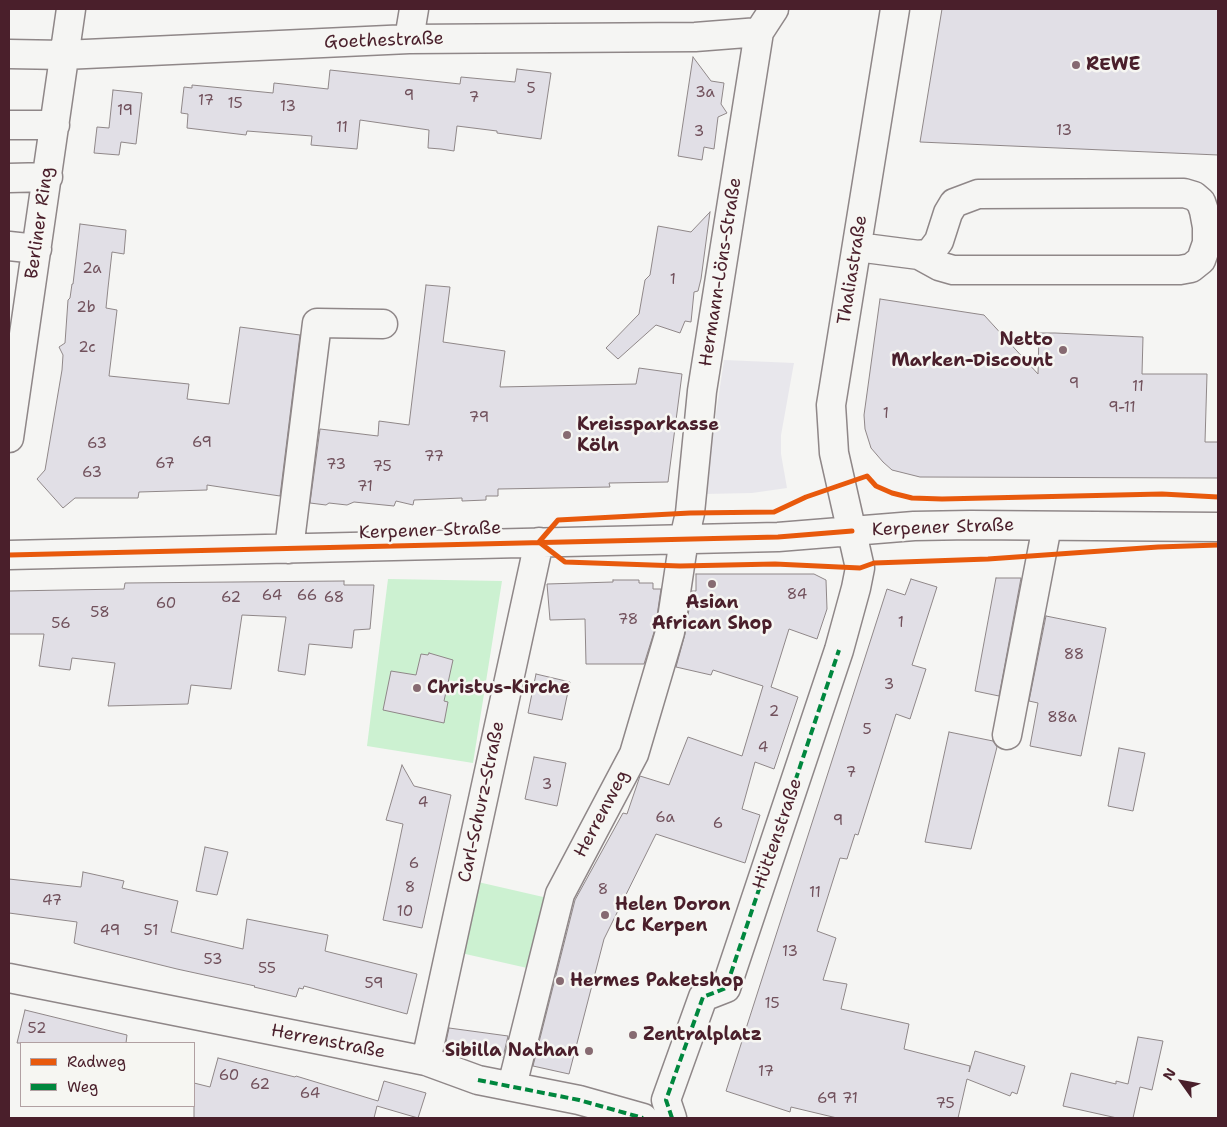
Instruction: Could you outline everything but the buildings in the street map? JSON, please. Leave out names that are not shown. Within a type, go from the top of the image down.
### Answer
[{"type":"street","name":"Berliner Ring","points":[[10,426],[48,177],[71,9]]},
{"type":"street","points":[[409,39],[414,9]]},
{"type":"street","name":"Hermann-Löns-Straße","points":[[684,539],[690,513],[702,391],[759,32],[774,9]]},
{"type":"street","name":"Thaliastraße","points":[[852,531],[834,453],[831,405],[895,9]]},
{"type":"street","name":"Goethestraße","points":[[9,54],[64,55],[409,39],[695,37],[759,32]]},
{"type":"street","points":[[9,124],[55,125]]},
{"type":"street","points":[[9,178],[48,177]]},
{"type":"street","points":[[857,247],[920,255],[930,253],[940,241],[948,213],[954,203],[978,194],[1184,193],[1194,196],[1201,202],[1207,226],[1207,243],[1201,260],[1191,268],[1180,270],[953,270],[939,266],[920,255]]},
{"type":"street","points":[[9,246],[36,249]]},
{"type":"street","points":[[288,549],[318,323],[383,324]]},
{"type":"street","name":"Kerpener Straße","points":[[9,556],[778,537],[914,526],[1218,527]]},
{"type":"street","points":[[1007,735],[1047,526]]},
{"type":"street","name":"Hüttenstraße","points":[[672,1118],[666,1100],[703,997],[726,988],[839,650],[860,568],[852,531]]},
{"type":"street","name":"Herrenweg","points":[[512,1086],[560,894],[634,754],[670,632],[684,539]]},
{"type":"street","name":"Carl-Schurz-Straße","points":[[426,1061],[539,542]]},
{"type":"street","name":"Herrenstraße","points":[[9,978],[426,1061],[478,1080],[579,1100],[643,1118]]},
{"type":"shaded area","points":[[724,360],[794,363],[781,435],[781,454],[787,488],[752,493],[704,494]]},
{"type":"green space","points":[[388,579],[502,581],[473,763],[367,746]]},
{"type":"green space","points":[[478,882],[552,899],[536,970],[461,953]]},
{"type":"marked path","points":[[672,1118],[666,1100],[703,997],[726,988],[839,650]]},
{"type":"marked path","points":[[478,1080],[579,1100],[643,1118]]},
{"type":"cycle path","points":[[539,542],[558,520],[690,513],[774,512],[806,497],[867,476],[876,486],[892,493],[912,498],[1162,494],[1218,497]]},
{"type":"cycle path","points":[[9,555],[778,537],[852,531]]},
{"type":"cycle path","points":[[539,542],[565,562],[680,566],[775,564],[860,568],[874,563],[988,559],[1158,547],[1218,545]]},
{"type":"place","name":"REWE","points":[[1076,65]]},
{"type":"place","name":"Netto Marken-Discount","points":[[1063,350]]},
{"type":"place","name":"Kreissparkasse Köln","points":[[567,435]]},
{"type":"place","name":"Asian African Shop","points":[[712,584]]},
{"type":"place","name":"Christus-Kirche","points":[[417,688]]},
{"type":"place","name":"Helen Doron LC Kerpen","points":[[605,915]]},
{"type":"place","name":"Hermes Paketshop","points":[[560,981]]},
{"type":"place","name":"Zentralplatz","points":[[633,1035]]},
{"type":"place","name":"Sibilla Nathan","points":[[589,1051]]}]
